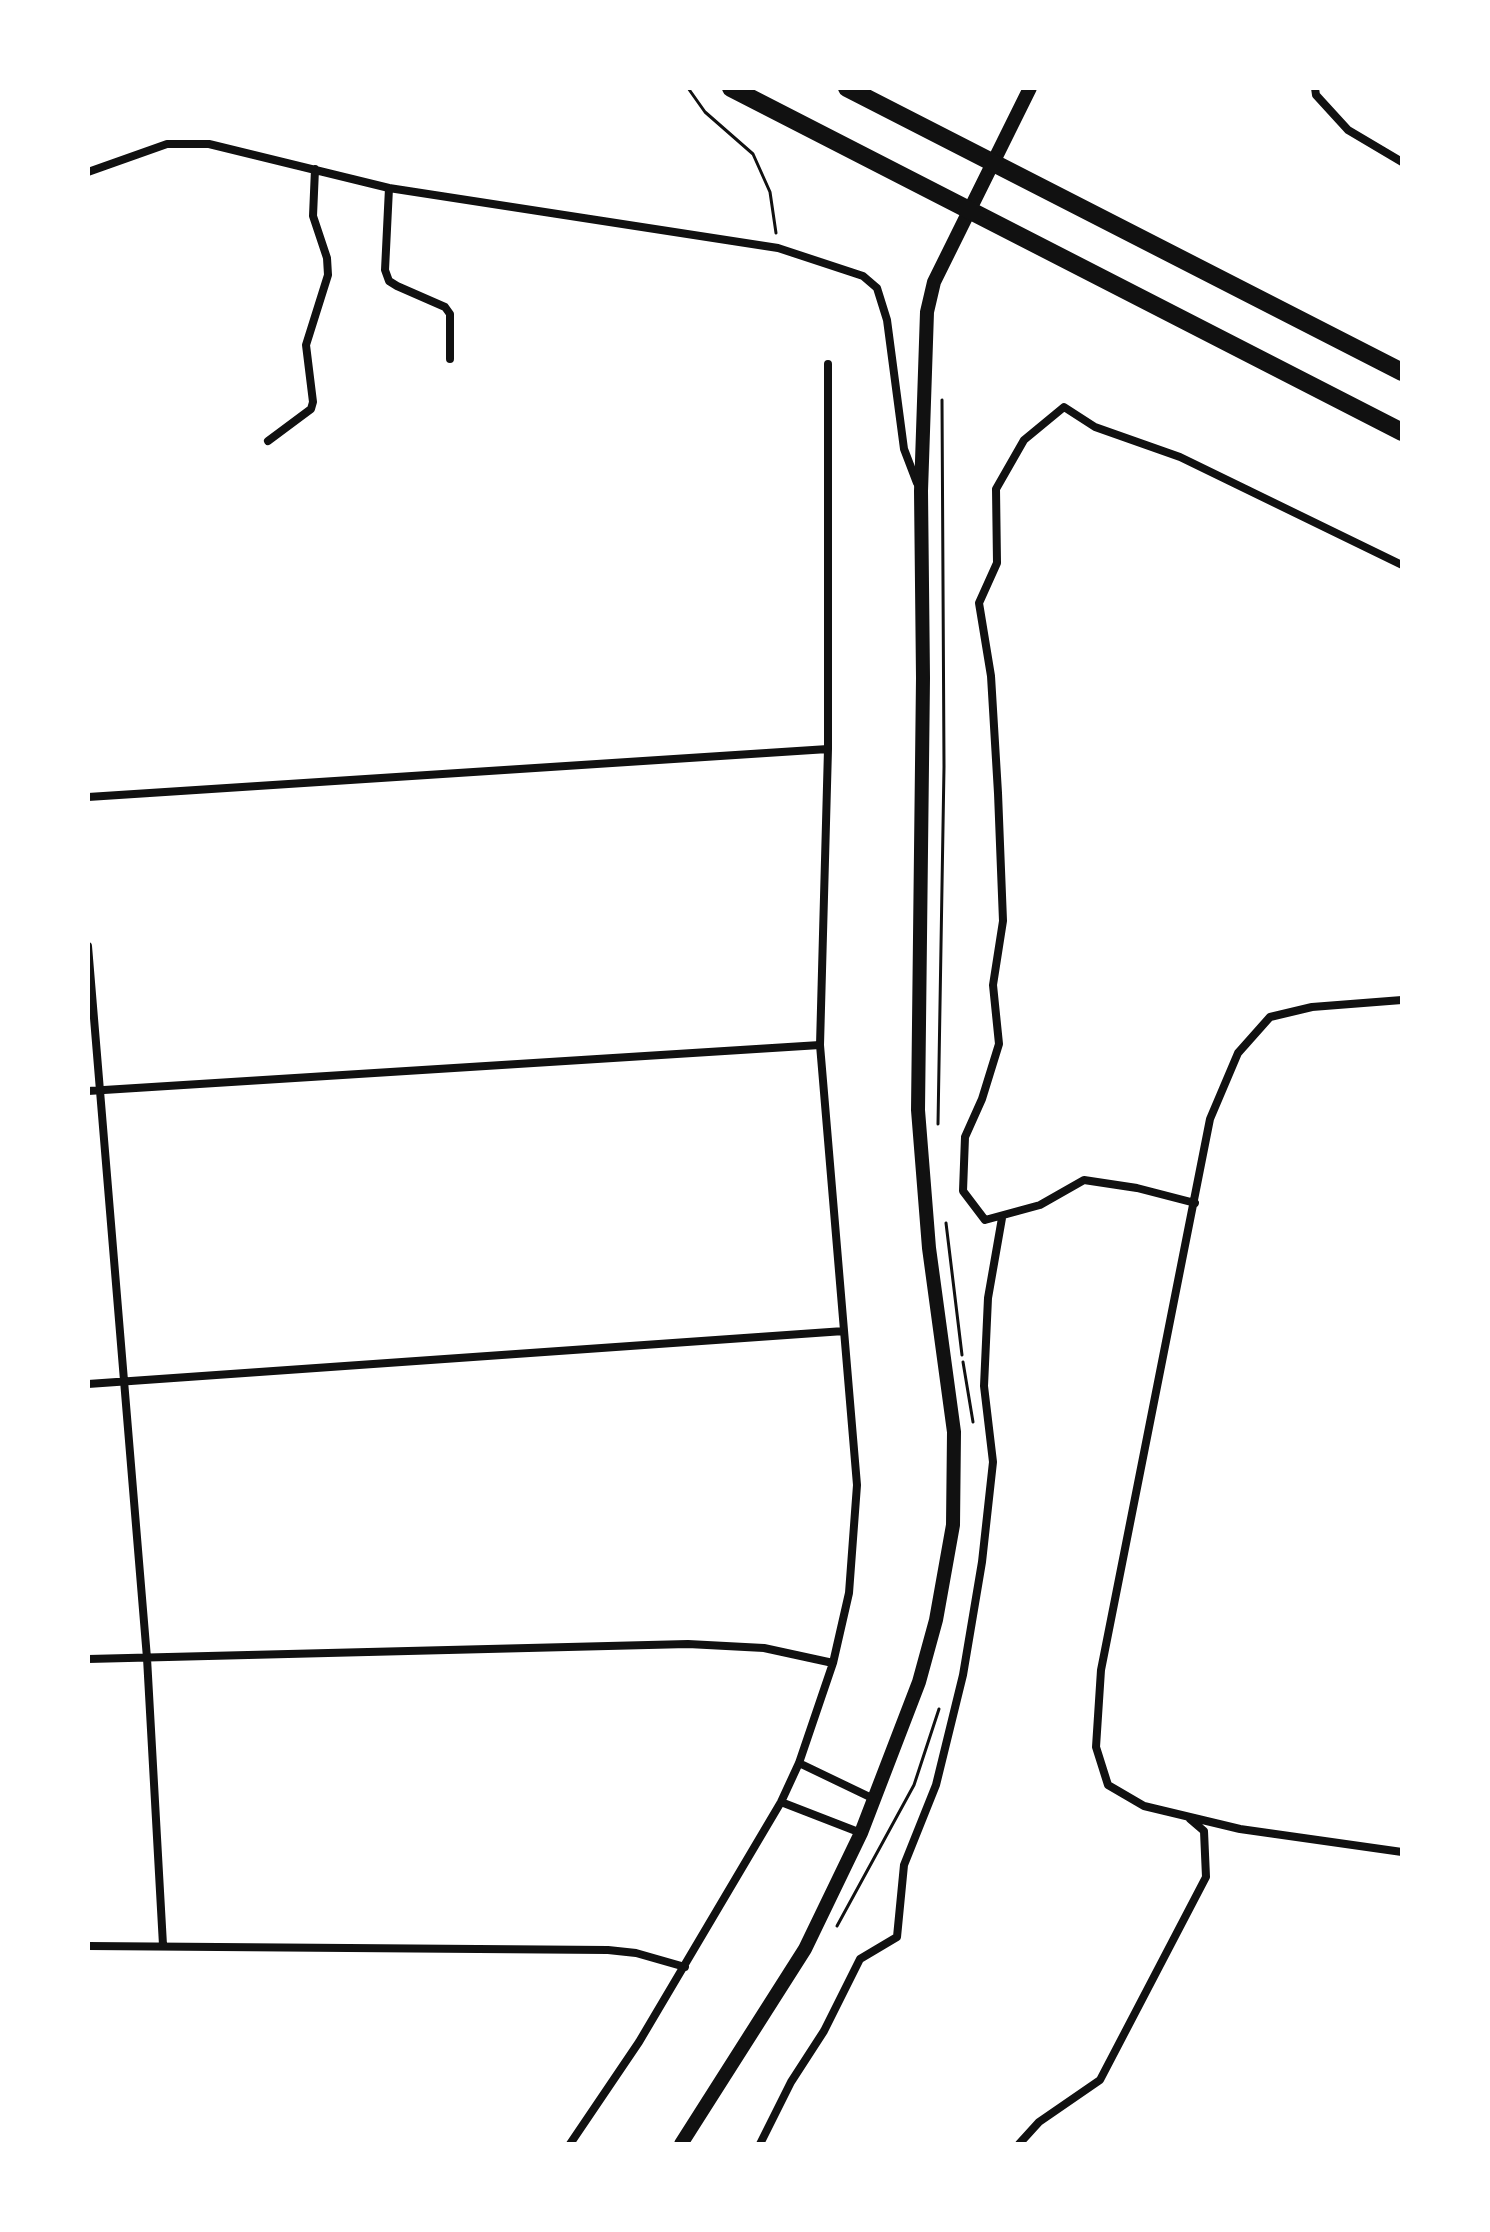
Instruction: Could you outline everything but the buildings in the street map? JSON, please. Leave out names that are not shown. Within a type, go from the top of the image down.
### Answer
[{"type":"highway","points":[[731,88],[1402,432]]},
{"type":"highway","points":[[847,88],[1402,372]]},
{"type":"main road","points":[[681,2144],[805,1949],[861,1833],[901,1737],[936,1620],[953,1525],[956,1480],[954,1432],[929,1248],[918,1110],[923,678],[921,491],[927,312],[934,282],[1030,88]]},
{"type":"street","points":[[1315,88],[1316,95],[1348,130],[1402,162]]},
{"type":"street","points":[[88,172],[167,144],[209,144],[389,188],[778,248],[863,276],[877,288],[887,320],[904,449],[921,491]]},
{"type":"street","points":[[268,441],[311,409],[313,402],[306,345],[328,275],[327,258],[313,216],[315,169]]},
{"type":"street","points":[[389,188],[385,270],[389,281],[397,286],[445,307],[450,314],[450,359]]},
{"type":"street","points":[[570,2144],[685,1967],[781,1802],[799,1763],[843,1633],[856,1540],[857,1485],[820,1045],[828,749],[828,364]]},
{"type":"street","points":[[1195,1203],[1137,1188],[1084,1180],[1040,1205],[1002,1218],[985,1220],[963,1191],[965,1137],[982,1099],[999,1044],[993,985],[1003,921],[991,676],[979,603],[997,563],[996,489],[1024,440],[1064,407],[1095,427],[1180,457],[1402,565]]},
{"type":"street","points":[[88,797],[828,749]]},
{"type":"street","points":[[88,946],[147,1658],[163,1945]]},
{"type":"street","points":[[1402,1000],[1312,1007],[1270,1017],[1238,1053],[1210,1119],[1101,1670],[1096,1747],[1108,1785],[1144,1806],[1240,1829],[1402,1852]]},
{"type":"street","points":[[88,1091],[820,1045]]},
{"type":"street","points":[[760,2144],[791,2082],[824,2031],[860,1959],[897,1937],[904,1865],[936,1785],[963,1675],[982,1562],[993,1462],[984,1386],[988,1298],[1002,1218]]},
{"type":"street","points":[[88,1384],[844,1331]]},
{"type":"street","points":[[88,1659],[688,1644],[764,1648],[833,1663]]},
{"type":"street","points":[[799,1763],[875,1799]]},
{"type":"street","points":[[781,1802],[861,1833]]},
{"type":"street","points":[[1019,2144],[1039,2122],[1100,2080],[1206,1877],[1204,1831],[1187,1816]]},
{"type":"street","points":[[88,1946],[608,1950],[636,1953],[685,1967]]},
{"type":"path","points":[[688,88],[705,112],[753,154],[770,192],[778,248]]}]
